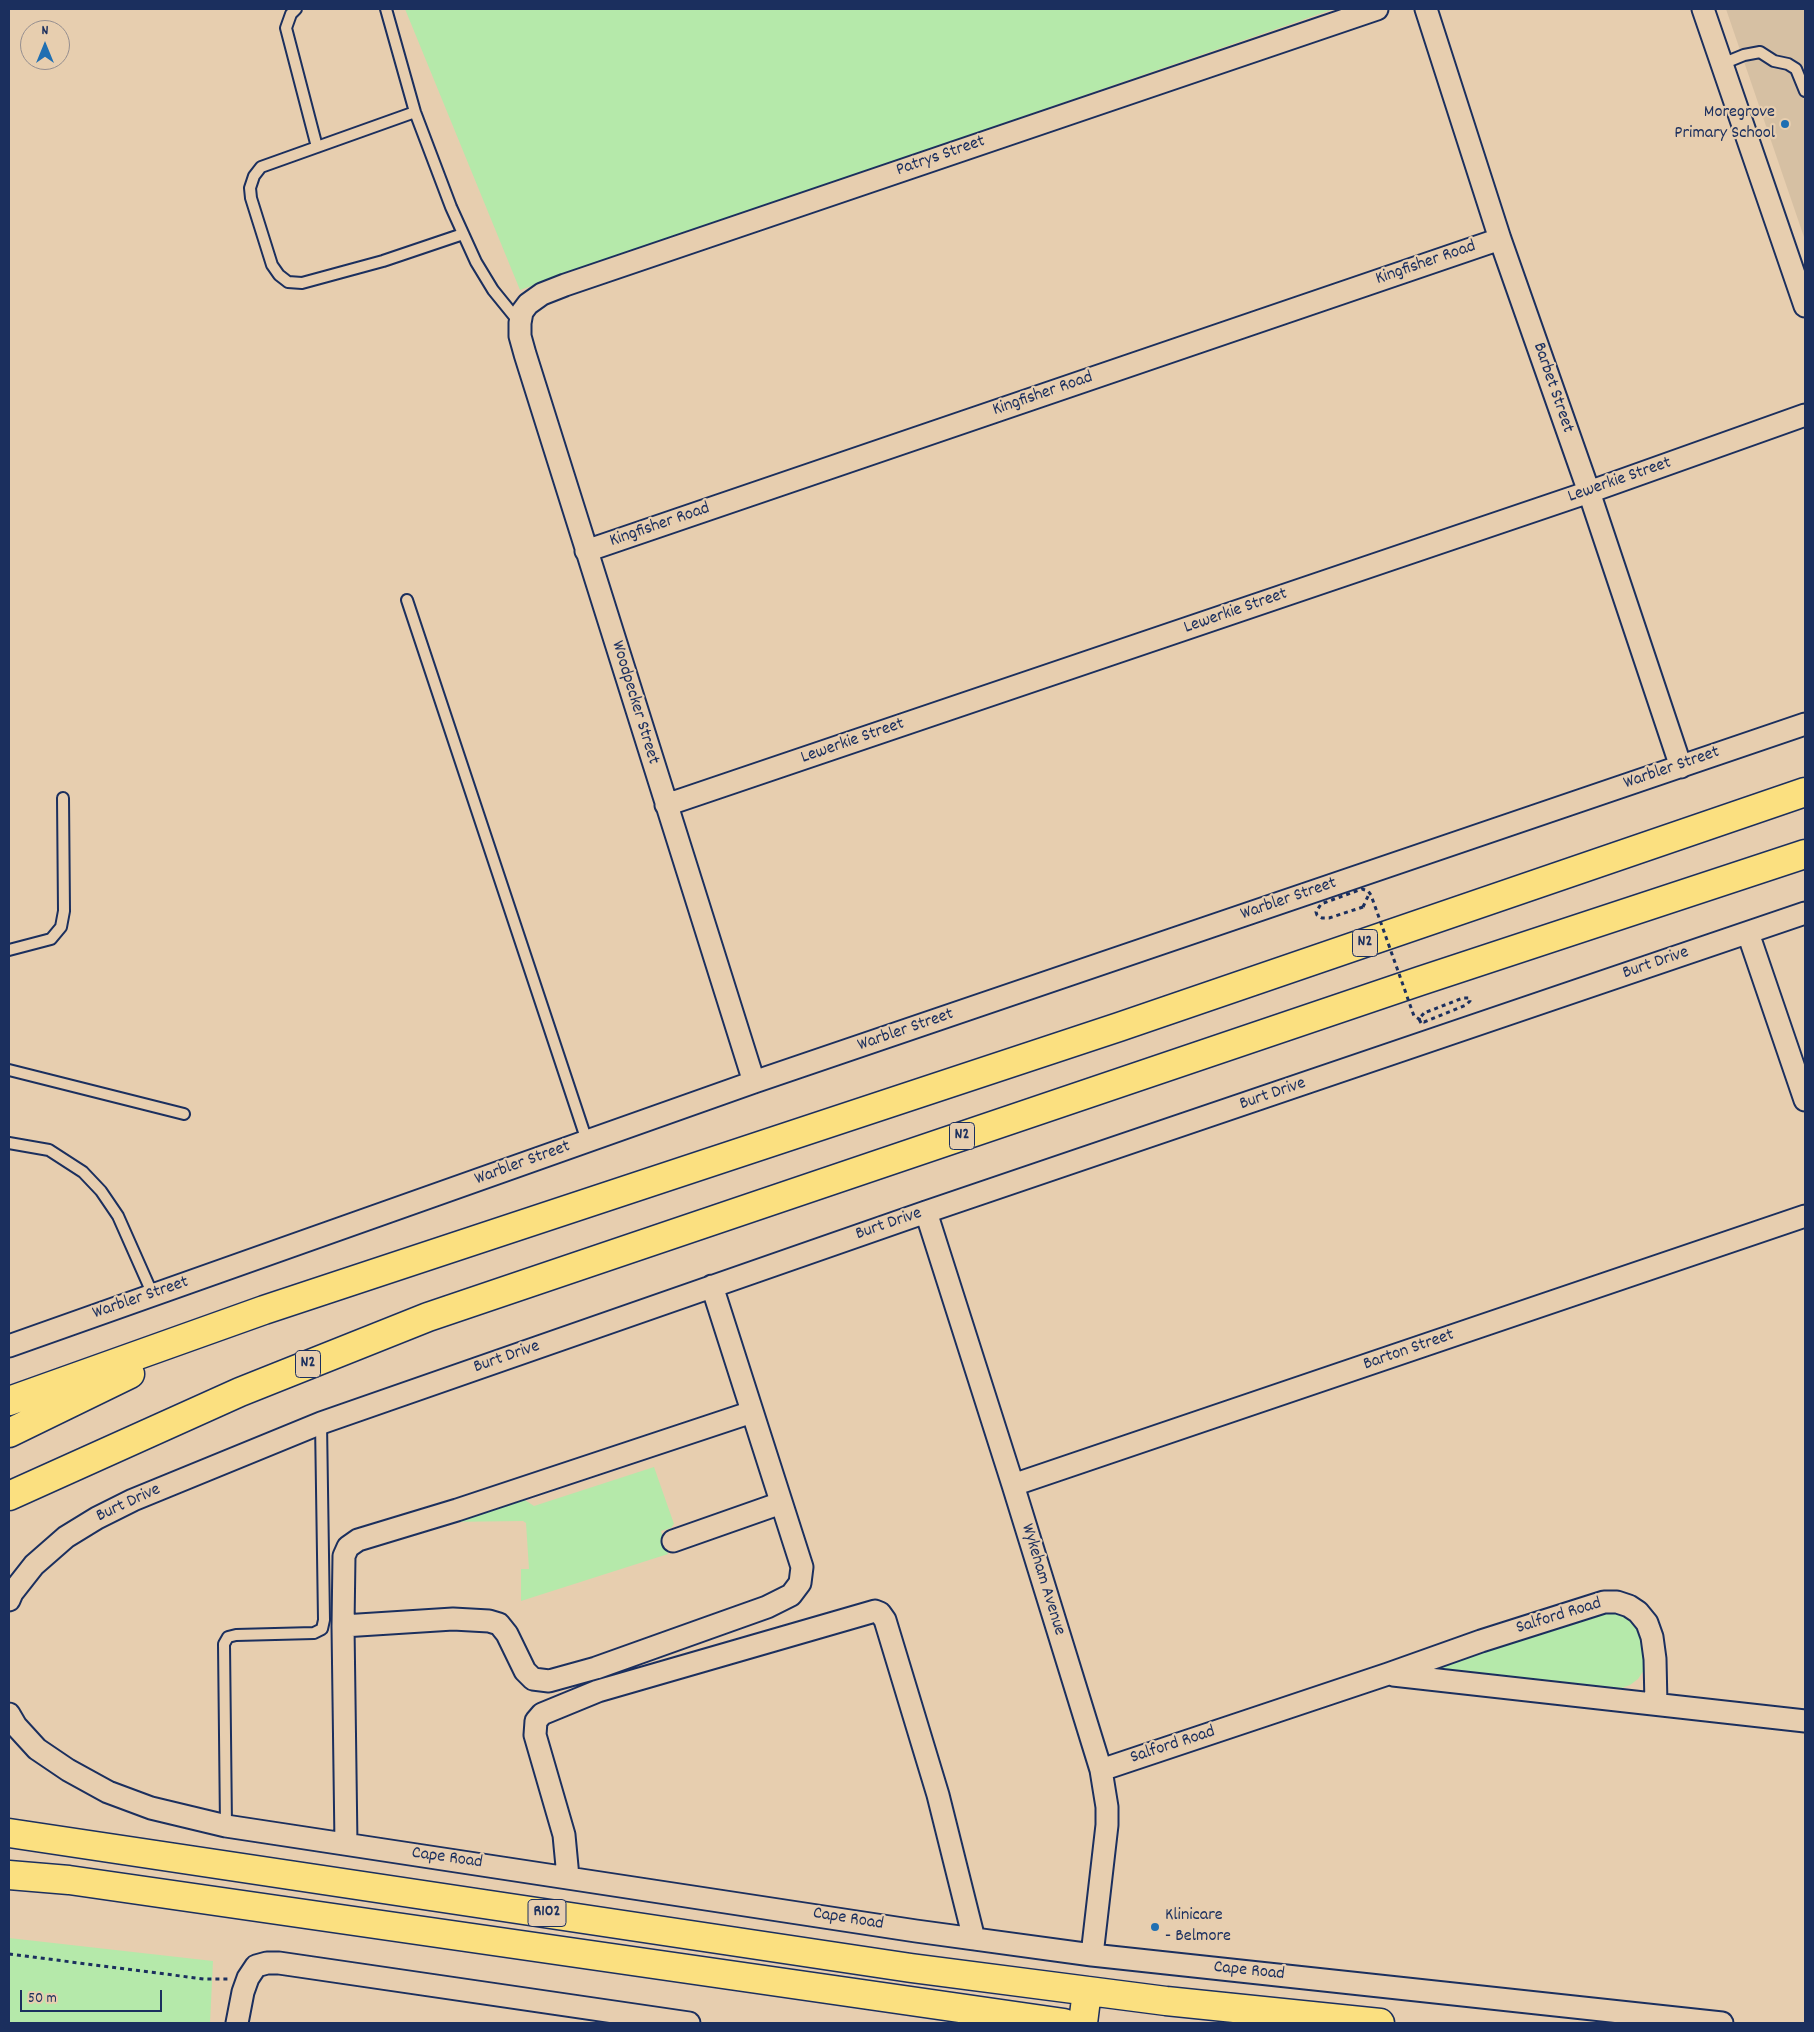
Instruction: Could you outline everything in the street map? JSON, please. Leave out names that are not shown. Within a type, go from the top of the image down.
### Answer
[{"type":"main road","points":[[1610,858],[1805,776]]},
{"type":"main road","name":"N2","points":[[9,1433],[264,1310],[1120,1027],[1805,792]]},
{"type":"main road","name":"N2","points":[[9,1496],[116,1446],[263,1382],[428,1317],[1411,984],[1805,854]]},
{"type":"main road","points":[[9,1400],[264,1310]]},
{"type":"main road","points":[[9,1504],[116,1446]]},
{"type":"main road","name":"R102","points":[[9,1832],[911,1968],[1087,1991],[1380,2023]]},
{"type":"main road","name":"R102","points":[[9,1874],[79,1882],[1064,2023]]},
{"type":"main road","points":[[1083,2023],[1087,1991]]},
{"type":"street","name":"Patrys Street","points":[[520,323],[522,312],[528,304],[542,294],[565,285],[1377,9]]},
{"type":"street","name":"Barbet Street","points":[[1426,9],[1500,239],[1589,492],[1681,766]]},
{"type":"street","points":[[1703,9],[1805,306]]},
{"type":"street","name":"Kingfisher Road","points":[[586,551],[1500,239]]},
{"type":"street","name":"Woodpecker Street","points":[[520,323],[520,336],[525,354],[754,1082]]},
{"type":"street","name":"Lewerkie Street","points":[[666,805],[1589,492],[1805,415]]},
{"type":"street","name":"Warbler Street","points":[[9,1346],[754,1082],[1805,724]]},
{"type":"street","name":"Burt Drive","points":[[9,1600],[12,1593],[34,1565],[66,1537],[97,1518],[133,1500],[321,1423],[926,1212],[1805,913]]},
{"type":"street","points":[[1748,933],[1805,1100]]},
{"type":"street","name":"Wykeham Avenue","points":[[926,1212],[1013,1485],[1100,1770],[1107,1806],[1107,1825],[1092,1955]]},
{"type":"street","name":"Barton Street","points":[[1013,1485],[1805,1216]]},
{"type":"street","points":[[343,1626],[453,1620],[489,1621],[499,1624],[507,1634],[525,1671],[533,1678],[549,1681],[596,1668],[766,1607],[791,1595],[800,1583],[802,1567],[712,1286]]},
{"type":"street","points":[[346,1844],[343,1626],[344,1556],[348,1547],[358,1540],[457,1510],[752,1412]]},
{"type":"street","points":[[672,1541],[781,1504]]},
{"type":"street","name":"Salford Road","points":[[1100,1770],[1591,1605],[1617,1602],[1638,1612],[1647,1623],[1652,1637],[1655,1659],[1656,1704]]},
{"type":"street","points":[[568,1877],[564,1835],[534,1735],[536,1721],[542,1714],[608,1688],[875,1611],[880,1612],[885,1620],[938,1794],[974,1939]]},
{"type":"street","name":"Salford Road","points":[[1388,1674],[1805,1721]]},
{"type":"street","name":"Cape Road","points":[[9,1714],[16,1726],[37,1749],[68,1770],[108,1792],[151,1808],[226,1826],[974,1939],[1092,1955],[1722,2023]]},
{"type":"street","points":[[237,2023],[243,1992],[248,1978],[256,1966],[267,1963],[279,1963],[689,2023]]},
{"type":"lane","points":[[296,9],[291,14],[286,28],[317,147]]},
{"type":"lane","points":[[386,9],[415,112],[451,207],[476,262],[493,290],[520,323]]},
{"type":"lane","points":[[1722,64],[1744,55],[1760,52],[1774,61],[1788,64],[1796,69],[1805,91]]},
{"type":"lane","points":[[415,112],[261,167],[254,176],[250,188],[253,208],[272,265],[279,275],[288,282],[302,283],[382,261],[463,234]]},
{"type":"lane","points":[[407,600],[588,1141]]},
{"type":"lane","points":[[9,950],[51,939],[61,927],[64,911],[63,798]]},
{"type":"lane","points":[[9,1070],[184,1114]]},
{"type":"lane","points":[[9,1144],[48,1150],[83,1172],[96,1185],[118,1216],[153,1295]]},
{"type":"lane","points":[[226,1826],[224,1644],[228,1637],[236,1635],[314,1633],[322,1629],[324,1620],[321,1423]]},
{"type":"path","points":[[1363,906],[1329,918],[1322,918],[1316,912],[1321,904],[1362,890],[1368,891],[1414,1016],[1424,1022],[1466,1005],[1470,998],[1463,998],[1424,1013]]},
{"type":"path","points":[[9,1954],[204,1979],[231,1979],[256,1966]]},
{"type":"shaded area","name":"Moregrove Primary School","points":[[1726,9],[1805,9],[1805,240]]},
{"type":"green space","points":[[405,9],[1334,9],[520,290]]},
{"type":"green space","points":[[654,1467],[674,1524],[671,1528],[661,1531],[668,1554],[521,1601],[521,1569],[529,1569],[526,1523],[523,1521],[444,1522],[522,1498],[534,1506]]},
{"type":"green space","points":[[1601,1611],[1613,1611],[1632,1620],[1642,1642],[1646,1659],[1644,1670],[1638,1679],[1622,1688],[1447,1670],[1442,1667]]},
{"type":"green space","points":[[9,1938],[213,1961],[210,2023],[9,2023]]},
{"type":"place","name":"Moregrove Primary School","points":[[1785,124]]},
{"type":"place","name":"Klinicare - Belmore","points":[[1155,1927]]}]
